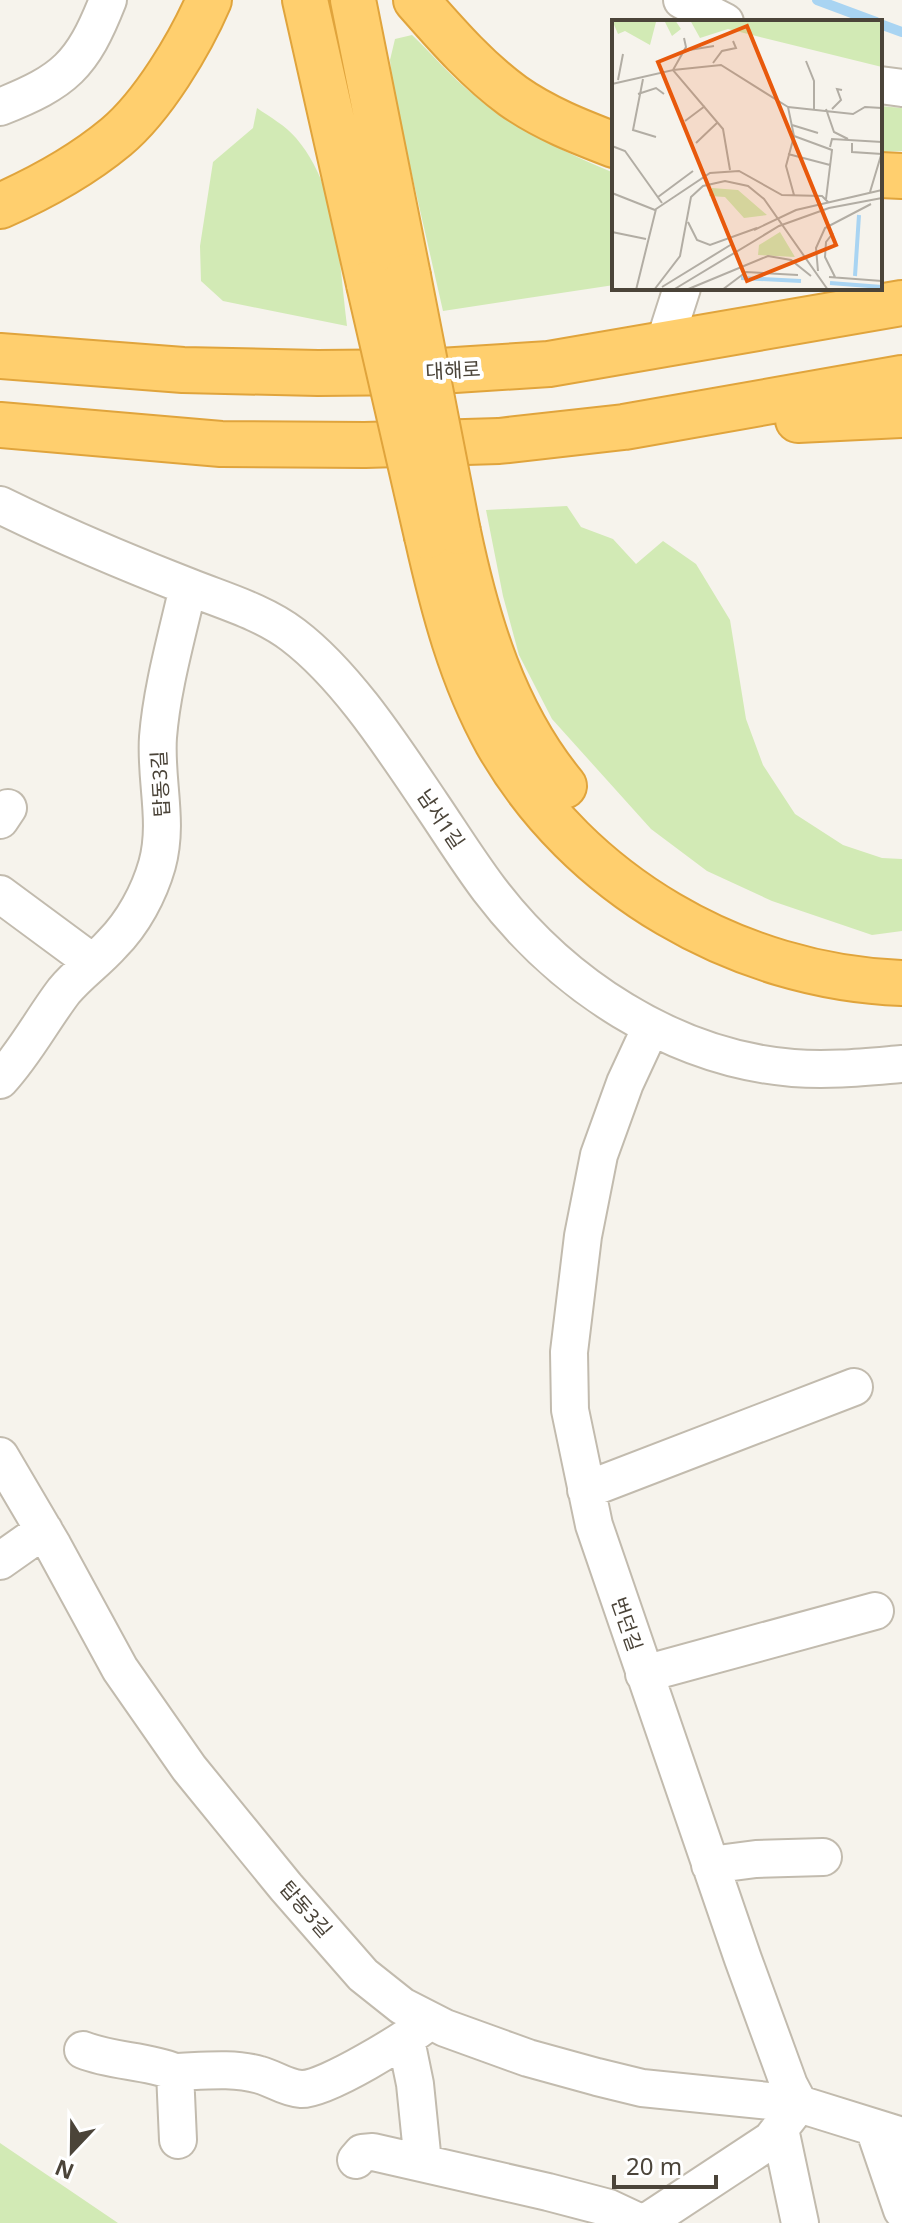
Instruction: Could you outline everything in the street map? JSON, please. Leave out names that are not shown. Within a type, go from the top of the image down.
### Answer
[{"type":"highway","points":[[0,206],[31,193],[78,165],[118,135],[154,93],[184,49],[209,0]]},
{"type":"highway","points":[[305,0],[388,280],[442,534],[502,683],[554,775],[615,841],[651,871],[690,896],[775,934],[819,946],[902,953]]},
{"type":"highway","points":[[353,0],[388,280]]},
{"type":"highway","points":[[416,0],[480,68],[515,97],[556,121],[612,144]]},
{"type":"highway","points":[[882,175],[902,176]]},
{"type":"highway","name":"대해로","points":[[0,356],[183,370],[424,372],[549,364],[902,303]]},
{"type":"highway","points":[[0,425],[221,444],[365,445],[499,441],[624,427],[902,378]]},
{"type":"highway","points":[[624,427],[902,415]]},
{"type":"highway","points":[[442,534],[442,606],[457,654],[497,742],[554,822],[619,882],[692,928],[781,963],[829,975],[902,983]]},
{"type":"street","points":[[0,107],[41,90],[76,63],[95,33],[108,0]]},
{"type":"street","points":[[682,0],[721,20]]},
{"type":"street","points":[[882,85],[902,88]]},
{"type":"street","points":[[664,344],[681,290]]},
{"type":"street","name":"남서1길","points":[[0,505],[188,587],[247,609],[292,634],[332,672],[393,748],[490,890],[534,940],[583,985],[663,1034],[750,1062],[836,1070],[902,1064]]},
{"type":"street","name":"탑동3길","points":[[0,1080],[21,1057],[62,994],[112,945],[133,919],[159,857],[162,823],[158,738],[188,587]]},
{"type":"street","points":[[0,894],[92,962]]},
{"type":"street","name":"번던길","points":[[651,1027],[625,1083],[599,1155],[583,1236],[569,1352],[570,1410],[594,1525],[789,2085],[800,2223]]},
{"type":"street","points":[[586,1490],[854,1387]]},
{"type":"street","name":"탑동3길","points":[[0,1456],[120,1669],[189,1768],[286,1887],[363,1975],[402,2006],[418,2030],[642,2088],[790,2116]]},
{"type":"street","points":[[0,1561],[44,1530]]},
{"type":"street","points":[[644,1674],[875,1611]]},
{"type":"street","points":[[710,1865],[756,1859],[823,1857]]},
{"type":"street","points":[[83,2050],[175,2072],[233,2071],[260,2075],[284,2086],[304,2089],[320,2085],[418,2030]]},
{"type":"street","points":[[418,2030],[415,2084],[423,2163]]},
{"type":"street","points":[[175,2072],[178,2140]]},
{"type":"street","points":[[356,2160],[362,2153],[373,2152],[564,2196],[609,2208],[643,2223],[761,2147],[790,2116],[888,2132],[902,2210]]},
{"type":"green space","points":[[412,35],[466,88],[507,119],[559,148],[612,172],[612,285],[443,311],[394,96],[390,60],[395,39]]},
{"type":"green space","points":[[882,106],[902,108],[902,151],[882,152]]},
{"type":"green space","points":[[257,108],[296,138],[321,180],[335,228],[347,326],[223,301],[201,281],[200,246],[213,162],[253,128]]},
{"type":"green space","points":[[567,506],[581,527],[613,539],[636,564],[663,541],[696,564],[730,620],[746,719],[763,765],[795,814],[843,845],[882,858],[902,859],[902,931],[872,935],[772,901],[707,871],[651,829],[552,719],[519,655],[503,596],[486,510]]},
{"type":"green space","points":[[0,2143],[118,2223],[0,2223]]},
{"type":"waterway","points":[[817,0],[871,20]]},
{"type":"waterway","points":[[882,25],[902,32]]}]
